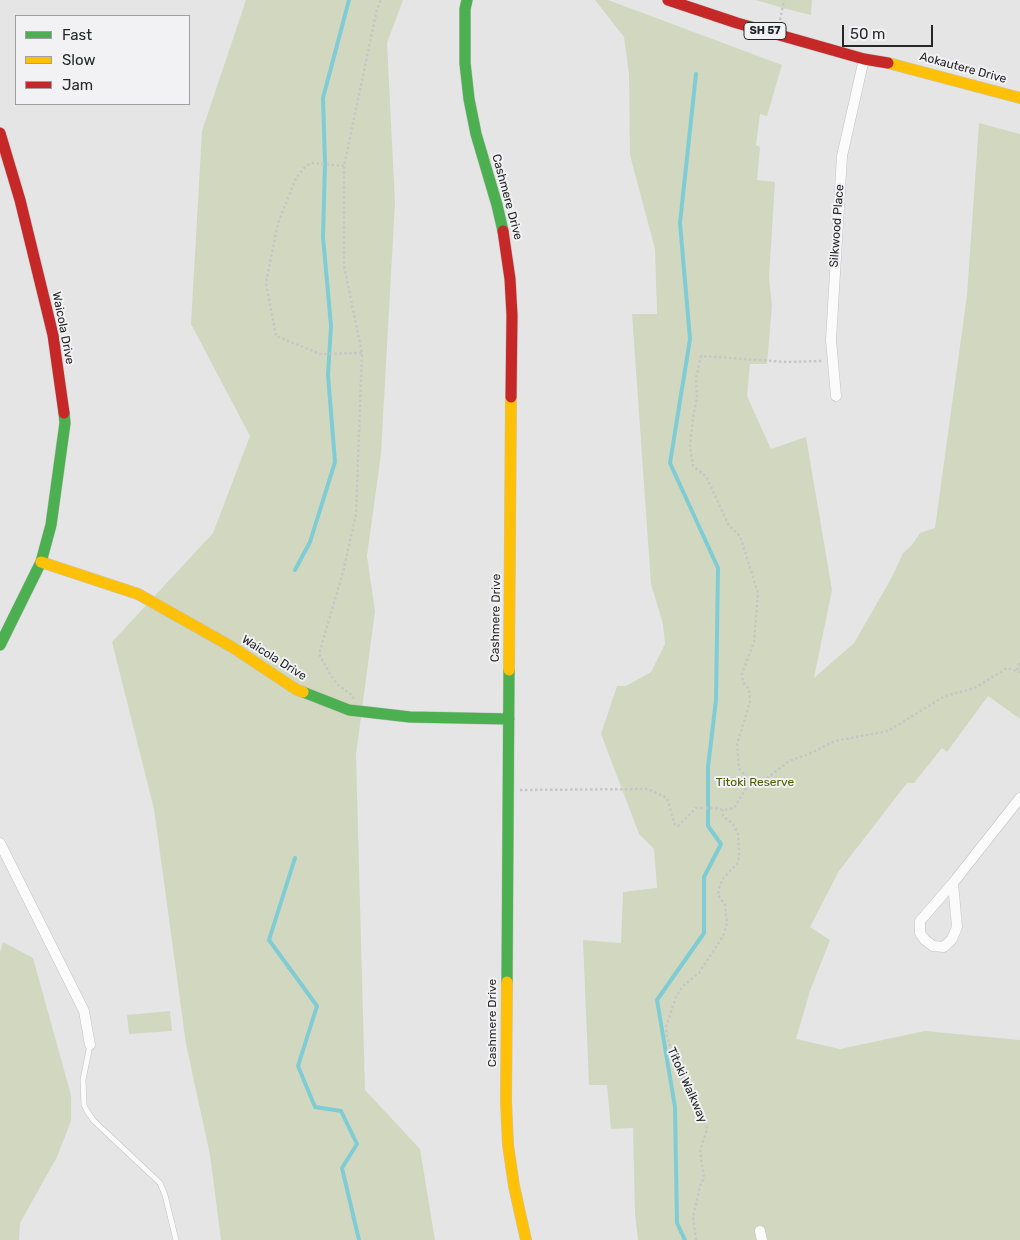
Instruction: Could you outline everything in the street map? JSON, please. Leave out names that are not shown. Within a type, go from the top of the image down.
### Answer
[{"type":"main road","name":"Cashmere Drive","points":[[467,0],[465,9],[465,63],[469,99],[476,134],[501,221],[508,260],[511,297],[506,1101],[508,1145],[514,1186],[526,1240]]},
{"type":"main road","name":"Aokautere Drive","points":[[668,0],[864,59],[884,62],[1020,98]]},
{"type":"main road","name":"Waicola Drive","points":[[0,133],[20,200],[53,335],[65,423],[51,525],[41,562],[0,645]]},
{"type":"main road","name":"Waicola Drive","points":[[41,562],[138,594],[232,647],[297,690],[349,710],[410,717],[509,719]]},
{"type":"street","name":"Silkwood Place","points":[[836,396],[831,340],[842,156],[864,59]]},
{"type":"street","points":[[953,883],[957,927],[952,940],[944,947],[933,946],[920,933],[920,921],[953,883],[1020,798]]},
{"type":"street","points":[[0,843],[84,1012],[90,1045]]},
{"type":"lane","points":[[90,1045],[83,1080],[86,1111],[94,1121],[160,1183],[165,1195],[176,1240]]},
{"type":"path","points":[[349,710],[354,696],[337,684],[319,654],[343,572],[356,514],[362,353],[344,266],[344,166],[377,9],[381,0]]},
{"type":"path","points":[[777,34],[784,0]]},
{"type":"path","points":[[344,166],[310,163],[296,178],[278,223],[266,283],[276,336],[320,354],[336,352],[362,353]]},
{"type":"path","points":[[832,360],[786,362],[700,356],[696,378],[697,397],[690,456],[693,466],[706,476],[729,526],[740,536],[758,593],[754,642],[742,674],[744,682],[749,689],[750,702],[737,744],[739,768],[750,782],[757,786],[789,761],[810,754],[835,740],[888,731],[946,696],[975,688],[1007,668],[1018,671],[1020,662]]},
{"type":"path","points":[[508,790],[648,790],[667,798],[678,826],[696,808],[723,810],[734,808],[750,782]]},
{"type":"path","name":"Titoki Walkway","points":[[696,1240],[693,1217],[700,1186],[704,1178],[700,1151],[707,1129],[697,1101],[676,1062],[667,1037],[666,1026],[676,997],[683,986],[699,973],[723,936],[727,923],[725,905],[718,895],[720,885],[737,864],[739,847],[738,834],[733,824],[723,816],[723,810]]},
{"type":"green space","points":[[246,0],[403,0],[387,43],[395,203],[381,454],[367,556],[375,611],[356,755],[365,1090],[420,1149],[435,1240],[221,1240],[210,1155],[186,1044],[154,809],[112,642],[213,533],[250,436],[191,324],[202,131]]},
{"type":"green space","name":"Titoki Reserve","points":[[595,0],[608,0],[782,65],[767,116],[760,114],[756,145],[760,147],[757,180],[775,182],[769,277],[772,306],[767,364],[750,364],[747,396],[771,449],[806,437],[832,590],[814,678],[854,643],[892,577],[903,553],[912,545],[920,533],[935,528],[967,295],[979,123],[1020,134],[1020,719],[988,696],[947,752],[942,748],[914,783],[907,783],[839,871],[810,927],[830,940],[810,991],[796,1039],[840,1049],[925,1031],[1020,1040],[1020,1240],[638,1240],[635,1214],[633,1128],[611,1129],[607,1085],[589,1085],[583,940],[621,943],[623,892],[657,888],[654,849],[639,834],[601,734],[617,686],[626,686],[651,672],[665,644],[663,624],[651,584],[632,314],[657,314],[655,249],[630,155],[629,74],[624,37]]},
{"type":"green space","points":[[756,0],[812,0],[811,15],[783,8]]},
{"type":"green space","points":[[3,942],[33,958],[71,1095],[71,1121],[57,1157],[20,1223],[19,1240],[0,1240],[0,952]]},
{"type":"green space","points":[[170,1011],[172,1031],[129,1034],[127,1015]]},
{"type":"waterway","points":[[295,570],[310,542],[335,462],[328,375],[331,326],[323,237],[325,163],[323,98],[349,0]]},
{"type":"waterway","points":[[685,1240],[677,1223],[675,1107],[657,1000],[704,933],[704,877],[721,844],[708,826],[708,767],[716,700],[718,568],[670,463],[690,339],[680,223],[696,74]]},
{"type":"waterway","points":[[295,858],[269,940],[317,1006],[298,1066],[315,1107],[341,1111],[357,1144],[342,1168],[359,1240]]},
{"type":"traffic: fast","points":[[467,0],[465,9],[465,63],[469,99],[476,134],[503,231]]},
{"type":"traffic: fast","points":[[0,645],[41,562],[51,525],[65,423],[64,413]]},
{"type":"traffic: fast","points":[[507,982],[509,670]]},
{"type":"traffic: fast","points":[[303,692],[349,710],[410,717],[509,719]]},
{"type":"traffic: slow","points":[[888,63],[1020,98]]},
{"type":"traffic: slow","points":[[509,670],[511,397]]},
{"type":"traffic: slow","points":[[41,562],[138,594],[232,647],[297,690],[303,692]]},
{"type":"traffic: slow","points":[[507,982],[506,1101],[508,1145],[514,1186],[526,1240]]},
{"type":"traffic: jam","points":[[668,0],[737,23],[864,59],[888,63]]},
{"type":"traffic: jam","points":[[0,133],[20,200],[53,335],[64,413]]},
{"type":"traffic: jam","points":[[503,231],[510,279],[512,315],[511,397]]}]
